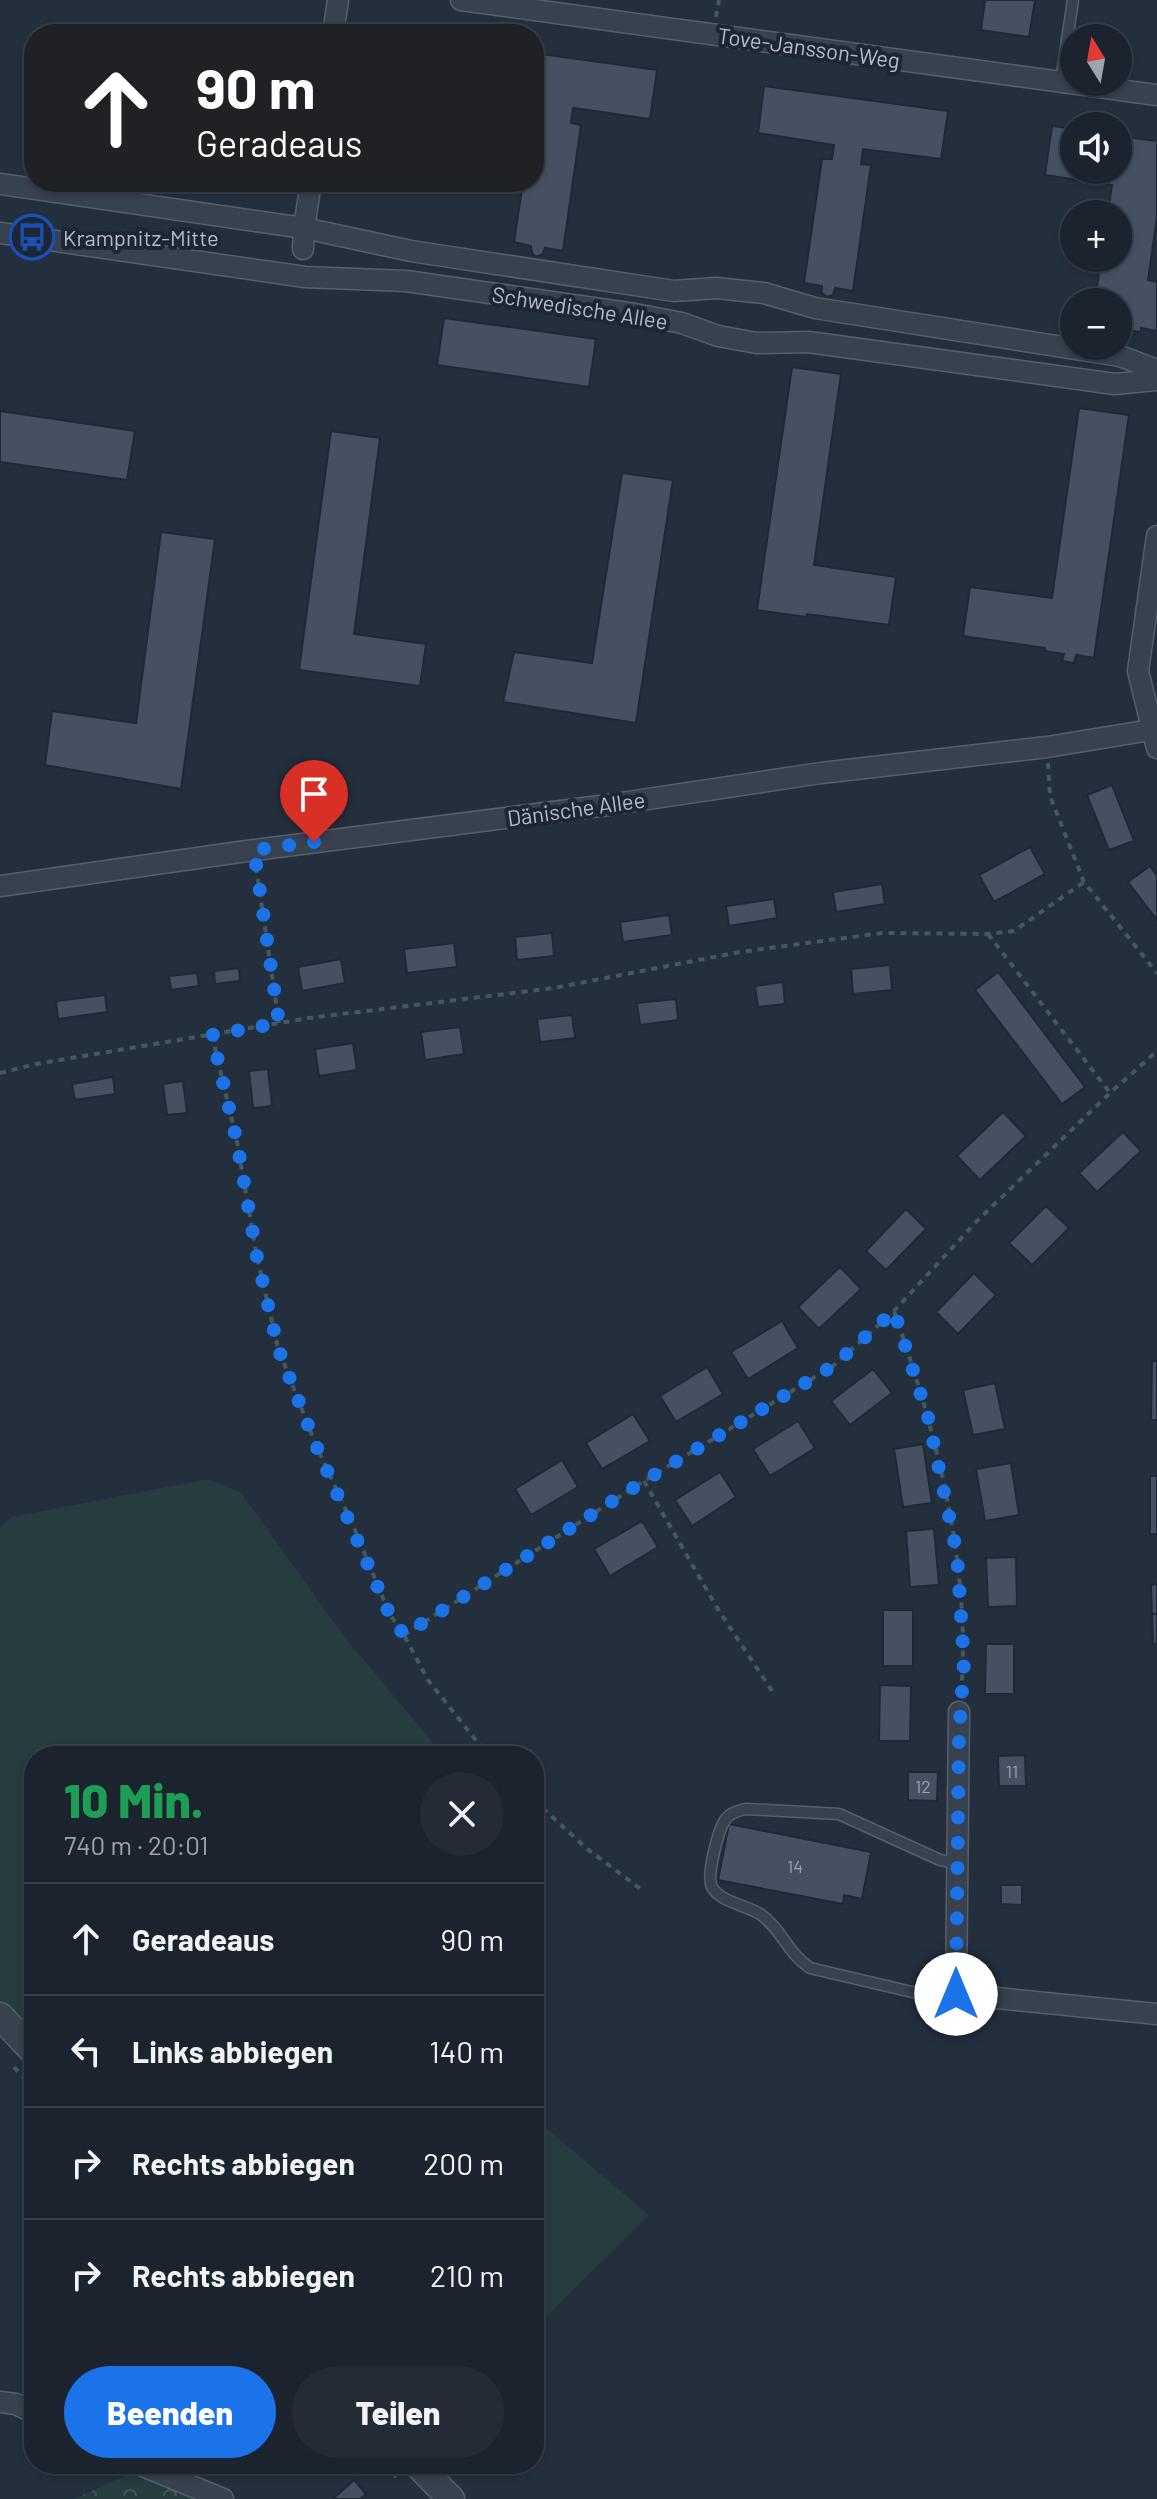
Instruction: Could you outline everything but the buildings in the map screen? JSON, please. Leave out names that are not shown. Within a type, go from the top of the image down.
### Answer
[{"type":"street","points":[[334,24],[338,0]]},
{"type":"street","name":"Tove-Jansson-Weg","points":[[461,0],[1060,81]]},
{"type":"street","name":"Tove-Jansson-Weg","points":[[1132,91],[1157,95]]},
{"type":"street","name":"Schwedische Allee","points":[[0,184],[24,188]]},
{"type":"street","name":"Schwedische Allee","points":[[45,192],[304,238],[674,291],[716,288],[764,293],[815,308],[1120,356],[1157,370]]},
{"type":"street","points":[[304,238],[310,192]]},
{"type":"street","name":"Schwedische Allee","points":[[0,233],[305,277],[406,281],[635,314],[757,343],[808,342],[1115,384],[1157,380]]},
{"type":"street","points":[[1155,736],[1138,671],[1157,536]]},
{"type":"street","name":"Dänische Allee","points":[[0,886],[608,805],[821,773],[1155,736]]},
{"type":"street","points":[[959,1712],[956,1994],[1157,2014]]},
{"type":"street","points":[[0,2016],[24,2041]]},
{"type":"street","points":[[0,2402],[24,2408]]},
{"type":"street","points":[[162,2474],[223,2499]]},
{"type":"street","points":[[427,2474],[451,2499]]},
{"type":"lane","points":[[1069,24],[1073,0]]},
{"type":"lane","points":[[956,1994],[929,1996],[810,1968],[794,1954],[769,1921],[719,1894],[709,1878],[726,1817],[746,1809],[839,1814],[940,1860],[957,1863]]},
{"type":"path","points":[[1047,747],[1050,796],[1084,882],[1157,973]]},
{"type":"path","points":[[254,850],[279,1023]]},
{"type":"path","points":[[0,1073],[36,1064],[279,1023],[554,988],[740,952],[882,933],[988,934],[1014,931],[1084,882]]},
{"type":"path","points":[[988,934],[1110,1093]]},
{"type":"path","points":[[212,1035],[278,1348],[315,1443],[389,1613],[428,1680],[482,1746]]},
{"type":"path","points":[[404,1635],[644,1481],[833,1366],[894,1311],[977,1221],[1157,1051]]},
{"type":"path","points":[[894,1311],[928,1417],[957,1554],[964,1662],[959,1712]]},
{"type":"path","points":[[644,1481],[719,1611],[774,1694]]},
{"type":"path","points":[[544,1809],[586,1848],[642,1890]]},
{"type":"path","points":[[9,2061],[24,2078]]},
{"type":"green space","points":[[209,1479],[241,1493],[343,1635],[436,1746],[24,1746],[24,2022],[0,2000],[0,1527],[12,1517]]},
{"type":"green space","points":[[544,2126],[649,2215],[544,2319]]},
{"type":"green space","points":[[134,2474],[197,2499],[74,2499]]},
{"type":"place","name":"Krampnitz-Mitte","points":[[32,237]]},
{"type":"route","points":[[314,842],[254,850],[279,1023],[212,1035],[278,1348],[315,1443],[389,1613],[404,1635],[644,1481],[833,1366],[894,1311],[928,1417],[957,1554],[964,1662],[959,1712],[956,1994]]}]
